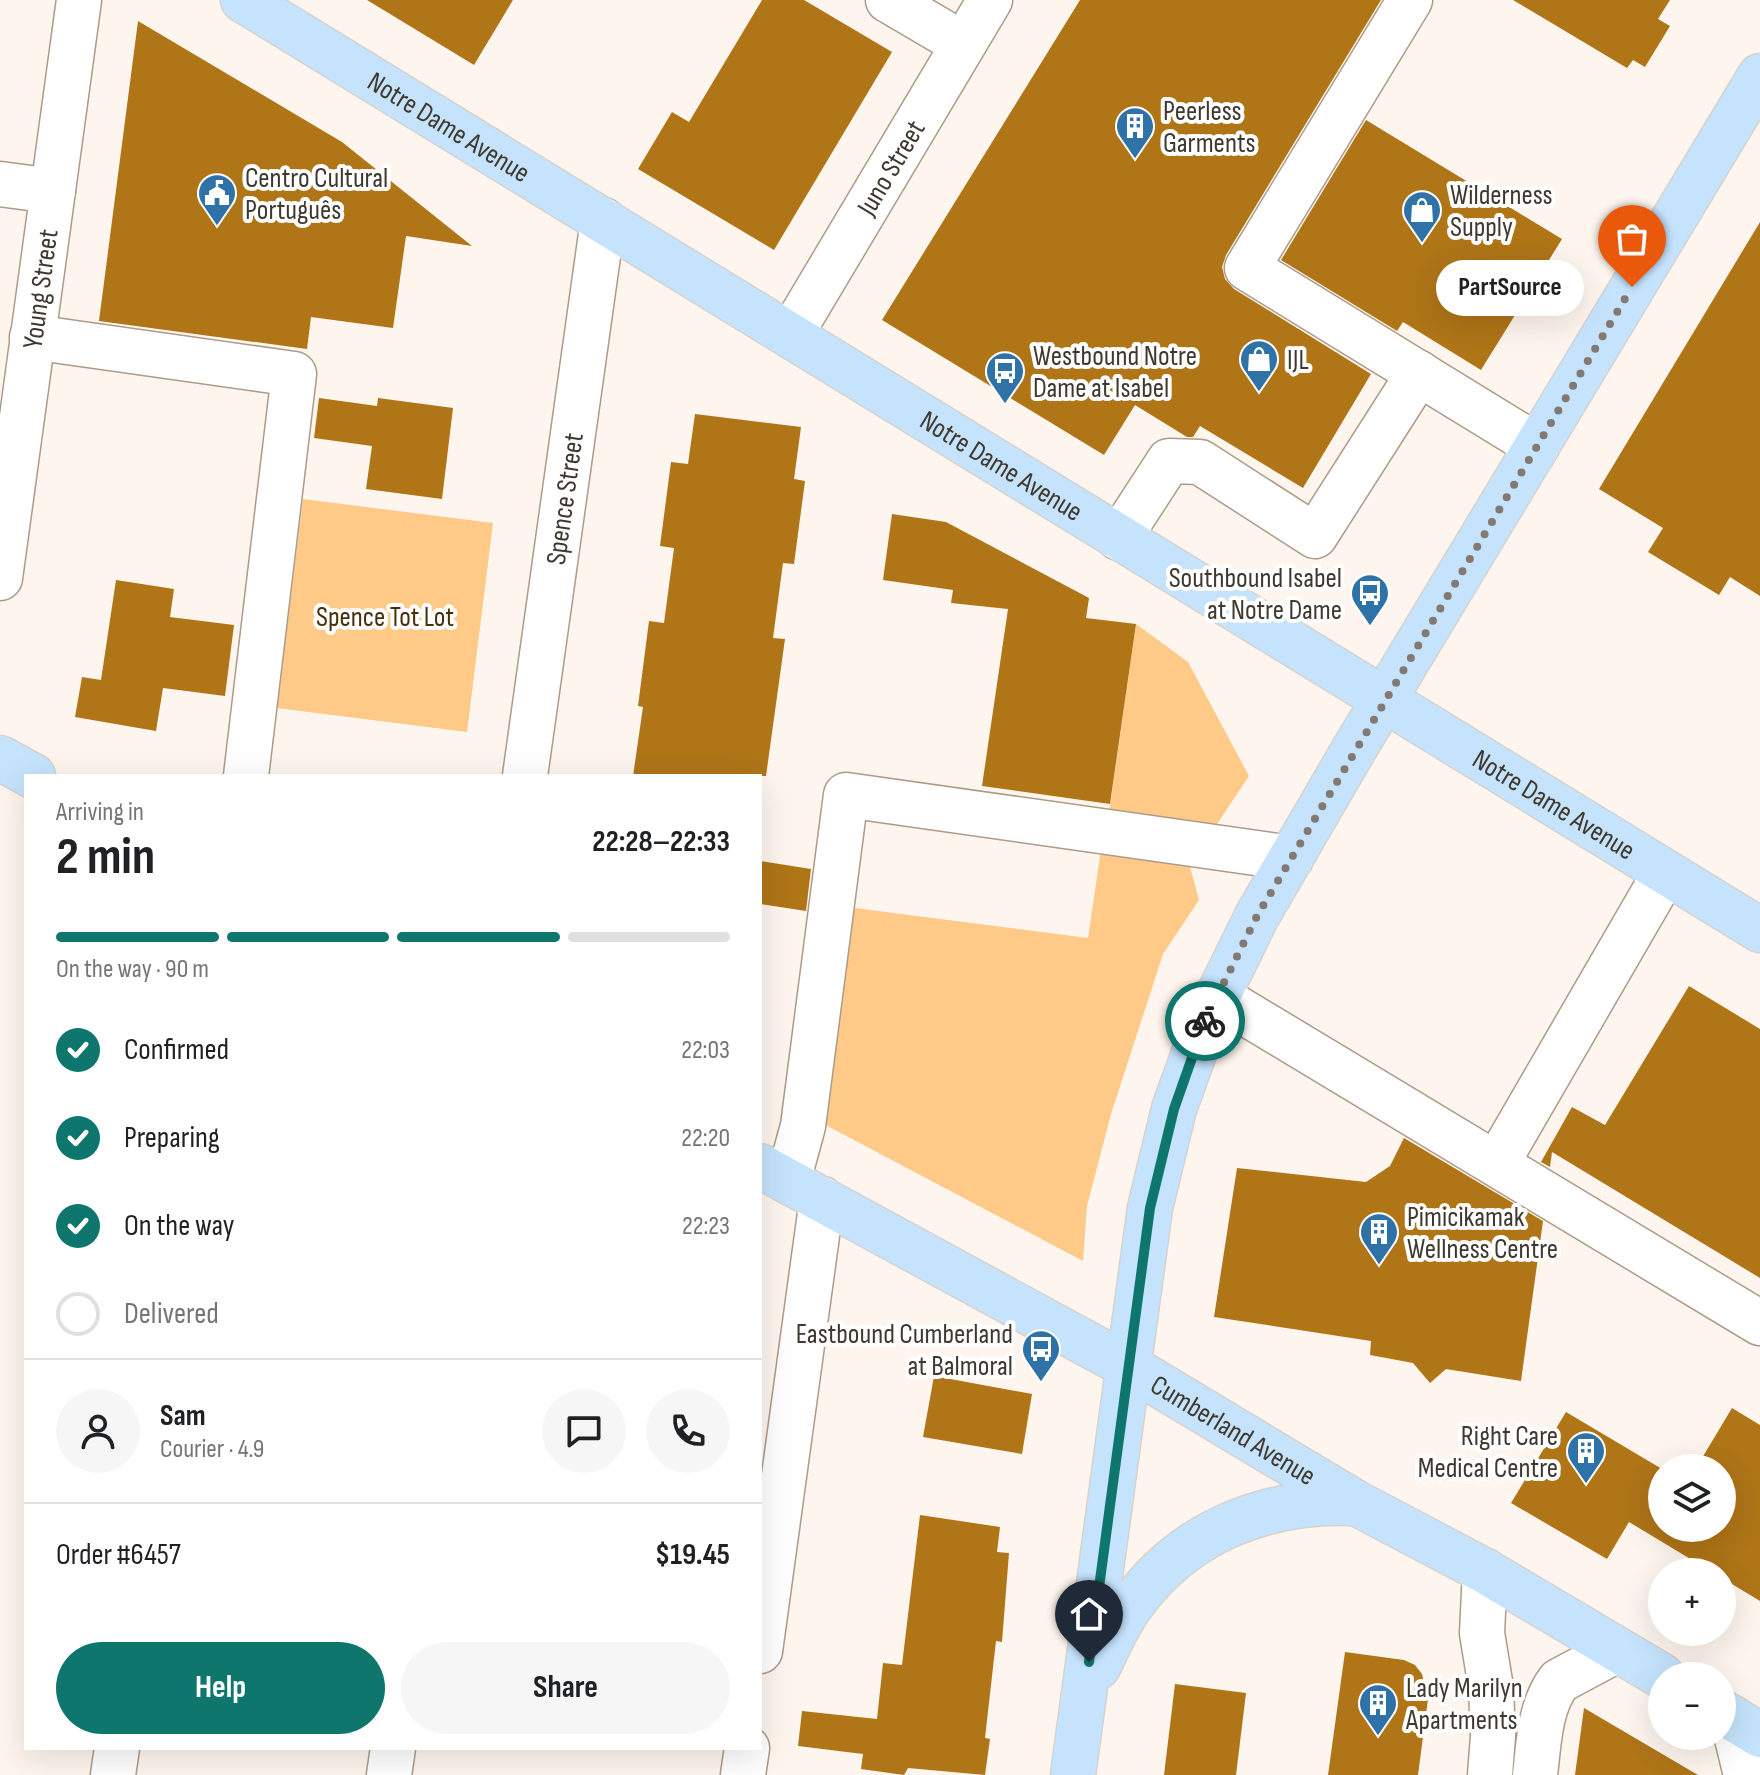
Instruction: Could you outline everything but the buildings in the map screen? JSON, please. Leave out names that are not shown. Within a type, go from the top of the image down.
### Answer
[{"type":"main road","name":"Notre Dame Avenue","points":[[243,0],[1760,930]]},
{"type":"main road","points":[[1073,1775],[1150,1208],[1186,1069],[1217,996],[1257,916],[1760,76]]},
{"type":"main road","points":[[0,758],[29,774]]},
{"type":"main road","name":"Cumberland Avenue","points":[[790,1182],[1128,1366],[1356,1503],[1485,1571],[1648,1668]]},
{"type":"main road","points":[[1085,1691],[1128,1609],[1157,1573],[1205,1534],[1281,1508],[1319,1501],[1356,1503]]},
{"type":"street","name":"Young Street","points":[[0,578],[79,0]]},
{"type":"street","points":[[888,0],[963,44]]},
{"type":"street","name":"Juno Street","points":[[791,334],[990,0]]},
{"type":"street","points":[[1410,0],[1247,268],[1537,446]]},
{"type":"street","points":[[0,184],[53,191]]},
{"type":"street","name":"Spence Street","points":[[525,774],[603,220]]},
{"type":"street","points":[[32,337],[294,374],[246,774]]},
{"type":"street","points":[[1119,538],[1169,461],[1200,462],[1315,536],[1419,373]]},
{"type":"street","points":[[762,1620],[790,1182],[803,1126],[846,795],[1291,858]]},
{"type":"street","points":[[1497,1163],[1665,873]]},
{"type":"street","points":[[1217,996],[1760,1323]]},
{"type":"street","points":[[1485,1571],[1482,1633],[1491,1688],[1493,1736],[1490,1775]]},
{"type":"street","points":[[1535,1775],[1545,1705],[1552,1690],[1559,1681],[1617,1650]]},
{"type":"street","points":[[1738,1721],[1746,1775]]},
{"type":"street","points":[[113,1775],[117,1750]]},
{"type":"street","points":[[389,1775],[393,1750]]},
{"type":"street","points":[[743,1775],[747,1750]]},
{"type":"green space","name":"Spence Tot Lot","points":[[303,499],[493,523],[467,732],[277,708]]},
{"type":"green space","points":[[1136,624],[1188,662],[1249,776],[1217,824],[1109,813]]},
{"type":"green space","points":[[1102,843],[1168,852],[1190,867],[1199,900],[1163,954],[1111,1114],[1087,1206],[1083,1261],[818,1121],[847,907],[1088,938]]},
{"type":"way so far","points":[[1205,1021],[1257,916],[1632,287]]},
{"type":"place","name":"Peerless Garments","points":[[1135,160]]},
{"type":"place","name":"Centro Cultural Português","points":[[217,227]]},
{"type":"place","name":"Wilderness Supply","points":[[1422,244]]},
{"type":"place","name":"PartSource","points":[[1632,287]]},
{"type":"place","name":"IJL","points":[[1259,393]]},
{"type":"place","name":"Westbound Notre Dame at Isabel","points":[[1005,405]]},
{"type":"place","name":"Southbound Isabel at Notre Dame","points":[[1370,627]]},
{"type":"place","name":"Pimicikamak Wellness Centre","points":[[1379,1266]]},
{"type":"place","name":"Eastbound Cumberland at Balmoral","points":[[1041,1383]]},
{"type":"place","name":"Right Care Medical Centre","points":[[1586,1485]]},
{"type":"place","name":"Lady Marilyn Apartments","points":[[1378,1737]]},
{"type":"route","points":[[1089,1662],[1150,1208],[1174,1109],[1205,1021]]}]
